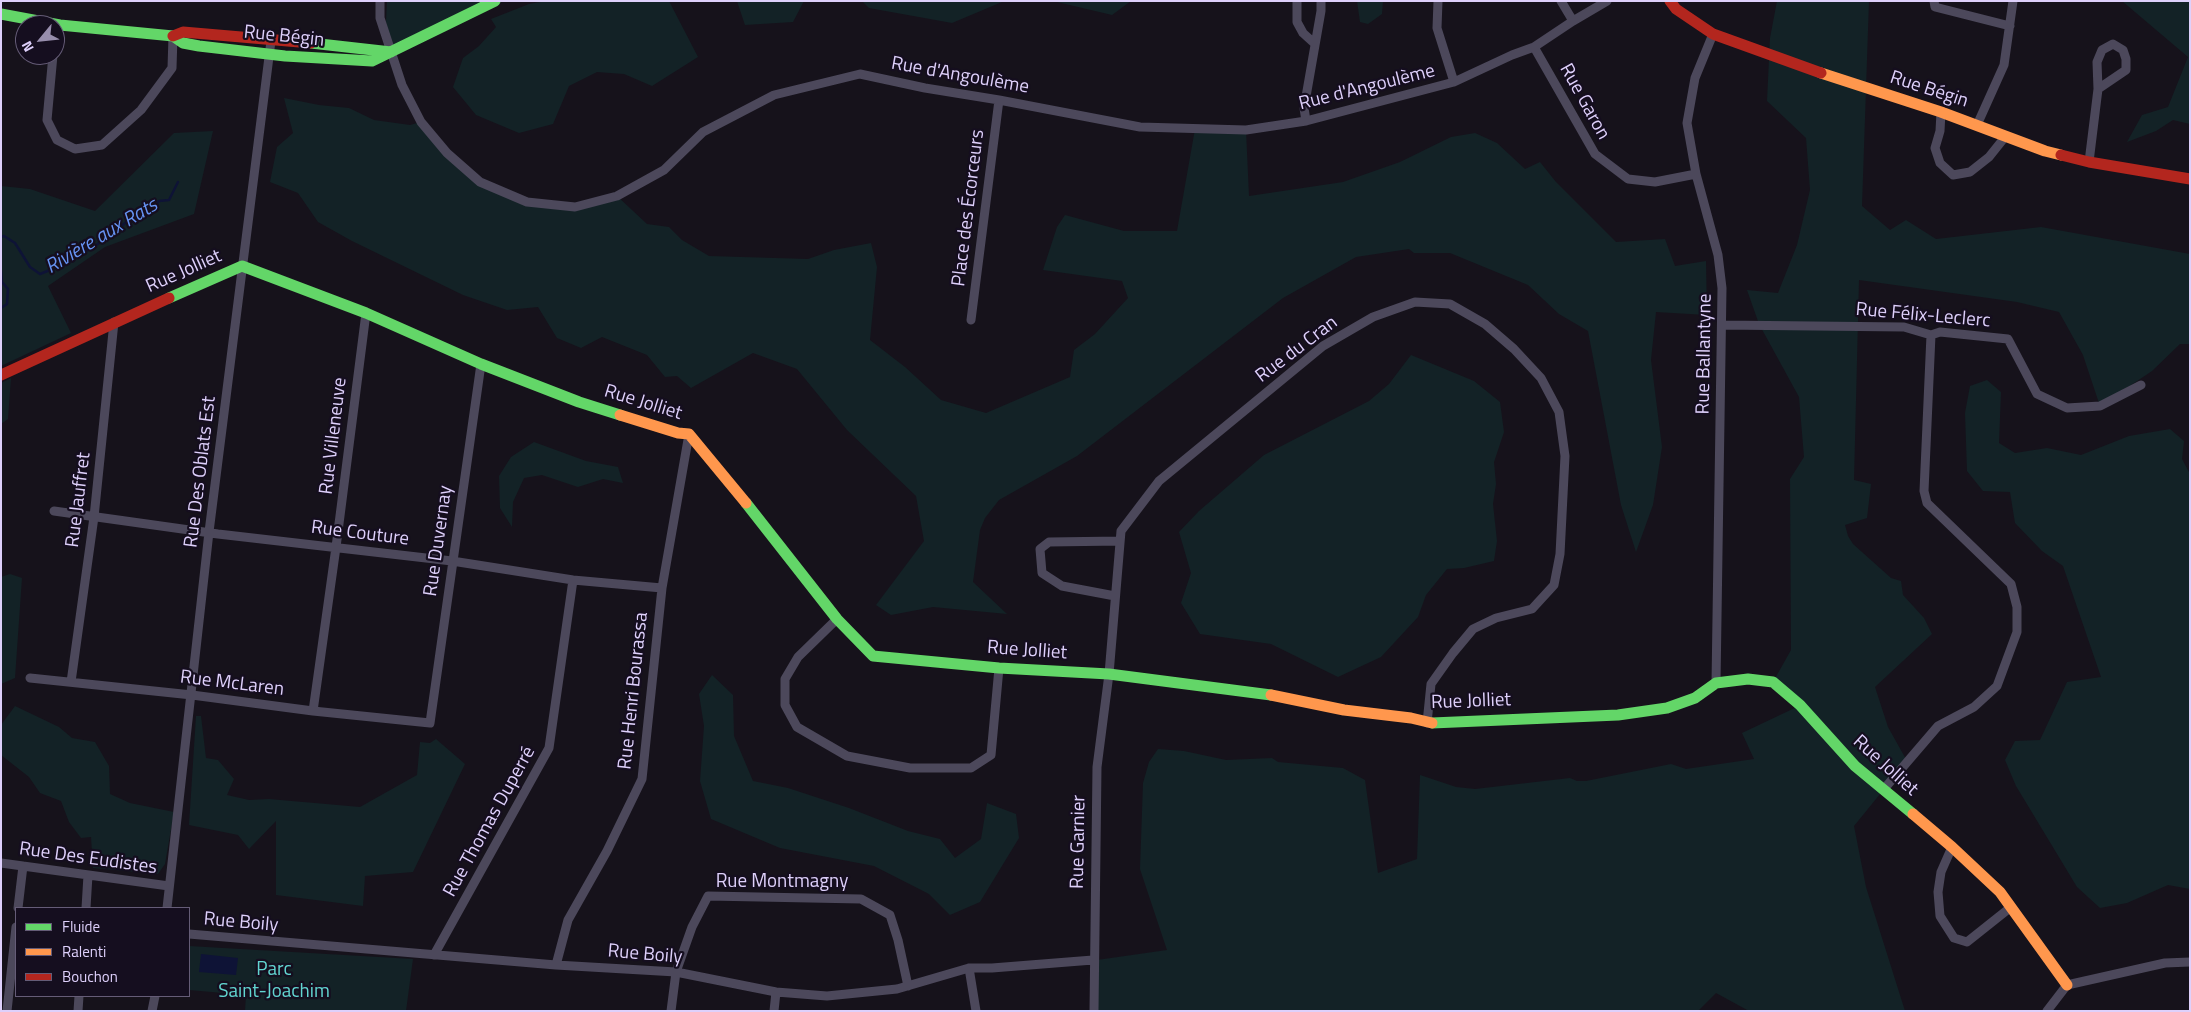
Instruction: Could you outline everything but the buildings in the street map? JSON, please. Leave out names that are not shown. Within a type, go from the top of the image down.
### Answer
[{"type":"street","name":"Rue d'Angoulème","points":[[380,1],[380,18],[402,85],[421,122],[447,153],[480,182],[527,202],[575,208],[618,196],[664,170],[703,132],[774,95],[860,74],[1140,127],[1246,130],[1306,121],[1454,82],[1534,47],[1607,1]]},
{"type":"street","name":"Rue Bégin","points":[[173,36],[183,43],[199,46],[269,54],[372,61],[495,1]]},
{"type":"street","points":[[1297,1],[1297,22],[1303,33],[1314,43]]},
{"type":"street","points":[[1306,121],[1304,108],[1321,11],[1321,1]]},
{"type":"street","points":[[1438,1],[1437,28],[1454,82]]},
{"type":"street","points":[[1561,1],[1573,21]]},
{"type":"street","name":"Rue Bégin","points":[[1670,1],[1676,8],[1713,34],[1829,76],[1941,112],[2045,151],[2089,162],[2190,179]]},
{"type":"street","points":[[1934,1],[1935,7],[2010,26]]},
{"type":"street","points":[[1977,125],[2004,65],[2013,1]]},
{"type":"street","name":"Rue Bégin","points":[[1,14],[15,17]]},
{"type":"street","name":"Rue Bégin","points":[[65,25],[173,36],[183,32],[376,49],[391,52]]},
{"type":"street","name":"Rue Ballantyne","points":[[1713,34],[1695,78],[1687,123],[1696,174],[1718,255],[1722,288],[1716,683]]},
{"type":"street","points":[[52,65],[47,120],[57,140],[75,149],[102,145],[141,110],[172,68],[173,36]]},
{"type":"street","name":"Rue Des Oblats Est","points":[[167,907],[209,532],[271,40]]},
{"type":"street","points":[[2089,162],[2098,88],[2097,62],[2102,50],[2113,44],[2123,50],[2126,59],[2126,70],[2098,88]]},
{"type":"street","name":"Rue Garon","points":[[1534,47],[1595,154],[1628,179],[1655,182],[1696,174]]},
{"type":"street","name":"Place des Écorceurs","points":[[972,320],[999,100]]},
{"type":"street","points":[[1941,112],[1940,131],[1936,148],[1940,163],[1953,175],[1970,172],[1989,157],[2005,137]]},
{"type":"street","name":"Rue Jolliet","points":[[1,375],[114,322],[242,266],[366,313],[481,364],[579,402],[678,433],[689,434],[762,522],[837,619],[873,656],[1000,668],[1109,674],[1253,691],[1344,710],[1411,718],[1427,723],[1618,715],[1667,708],[1695,698],[1716,683],[1748,679],[1773,682],[1800,706],[1855,766],[1952,847],[2000,892],[2067,985]]},
{"type":"street","name":"Rue du Cran","points":[[1109,674],[1121,531],[1160,481],[1323,346],[1373,317],[1415,302],[1450,304],[1485,324],[1514,349],[1541,378],[1559,412],[1565,456],[1560,554],[1554,585],[1532,609],[1496,618],[1473,629],[1452,652],[1431,684],[1427,723]]},
{"type":"street","name":"Rue Villeneuve","points":[[312,711],[336,547],[366,313]]},
{"type":"street","name":"Rue Jauffret","points":[[71,682],[94,517],[114,322]]},
{"type":"street","name":"Rue Félix-Leclerc","points":[[1722,325],[1904,327],[1931,335],[1940,332],[2008,340],[2037,394],[2067,408],[2100,406],[2141,385]]},
{"type":"street","points":[[1884,789],[1938,726],[1974,707],[1997,686],[2017,632],[2017,607],[2011,584],[1927,503],[1925,497],[1931,335]]},
{"type":"street","name":"Rue Duvernay","points":[[430,723],[481,364]]},
{"type":"street","name":"Rue Henri Bourassa","points":[[556,965],[568,920],[607,851],[642,778],[662,588],[689,434]]},
{"type":"street","name":"Rue Couture","points":[[54,512],[452,561],[573,580],[662,588]]},
{"type":"street","points":[[1116,596],[1062,586],[1042,573],[1040,549],[1049,542],[1120,541]]},
{"type":"street","name":"Rue Thomas Duperré","points":[[434,955],[549,748],[573,580]]},
{"type":"street","points":[[837,619],[798,657],[789,671],[785,679],[785,705],[797,726],[847,756],[910,768],[971,768],[991,755],[1000,668]]},
{"type":"street","name":"Rue Garnier","points":[[1094,1011],[1093,960],[1097,767],[1109,674]]},
{"type":"street","name":"Rue McLaren","points":[[30,678],[192,694],[312,711],[430,723]]},
{"type":"street","points":[[1952,847],[1941,872],[1938,892],[1940,916],[1954,938],[1968,942],[2011,907]]},
{"type":"street","name":"Rue Des Eudistes","points":[[1,863],[169,886]]},
{"type":"street","points":[[18,907],[23,866]]},
{"type":"street","points":[[86,907],[88,875]]},
{"type":"street","name":"Rue Montmagny","points":[[676,972],[692,927],[708,896],[861,899],[890,915],[898,940],[908,986]]},
{"type":"street","name":"Rue Boily","points":[[190,934],[556,965],[676,972],[776,992],[827,996],[908,986],[969,968],[1093,960]]},
{"type":"street","points":[[7,1011],[15,936]]},
{"type":"street","points":[[2047,1011],[2067,985],[2165,963],[2190,962]]},
{"type":"street","points":[[969,968],[976,1011]]},
{"type":"street","points":[[671,1011],[676,972]]},
{"type":"street","points":[[774,1011],[776,992]]},
{"type":"street","points":[[78,1011],[79,997]]},
{"type":"street","points":[[152,1011],[155,997]]},
{"type":"green space","points":[[387,1],[494,1],[391,52],[386,22]]},
{"type":"green space","points":[[546,1],[669,1],[698,57],[652,86],[624,74],[597,72],[569,86],[553,124],[519,133],[476,115],[453,87],[463,58],[479,46],[496,27],[491,19],[529,4]]},
{"type":"green space","points":[[737,1],[804,1],[793,22],[745,25]]},
{"type":"green space","points":[[862,1],[1131,1],[1112,15],[1057,2],[1002,2],[952,23],[869,8]]},
{"type":"green space","points":[[1357,1],[1383,1],[1382,14],[1368,24],[1360,22]]},
{"type":"green space","points":[[1777,1],[1869,1],[1862,206],[1890,230],[1906,220],[1936,239],[2041,227],[2190,254],[2190,344],[2180,344],[2152,371],[2100,406],[2083,355],[2059,312],[2017,302],[1859,280],[1854,480],[1871,484],[1867,518],[1845,525],[1848,536],[1853,544],[1891,578],[1901,581],[1903,595],[1924,618],[1932,634],[1875,687],[1888,727],[1907,761],[1854,826],[1866,887],[1905,1011],[1749,1011],[1716,993],[1698,1011],[1098,1011],[1097,960],[1167,950],[1140,869],[1143,783],[1149,762],[1158,749],[1184,751],[1226,760],[1272,758],[1278,762],[1343,768],[1365,780],[1378,873],[1417,859],[1420,775],[1456,787],[1475,789],[1570,778],[1577,781],[1586,781],[1671,764],[1686,769],[1754,759],[1742,733],[1799,706],[1773,682],[1791,650],[1790,479],[1804,457],[1799,397],[1759,324],[1747,290],[1778,293],[1797,245],[1810,190],[1806,138],[1767,101],[1770,38]]},
{"type":"green space","points":[[2122,1],[2190,1],[2190,124],[2173,120],[2156,131],[2127,142],[2142,115],[2168,107],[2188,57]]},
{"type":"green space","points":[[284,98],[319,105],[349,108],[374,120],[410,125],[421,122],[480,182],[527,202],[575,207],[617,196],[647,224],[669,227],[682,240],[709,256],[808,259],[834,250],[871,243],[877,267],[870,340],[905,367],[941,400],[986,413],[1070,377],[1074,350],[1095,334],[1128,298],[1122,281],[1043,270],[1057,227],[1065,215],[1124,231],[1177,231],[1195,129],[1246,130],[1249,196],[1343,182],[1400,162],[1451,137],[1475,133],[1497,143],[1525,169],[1540,162],[1556,182],[1616,242],[1665,239],[1675,266],[1706,261],[1707,315],[1656,312],[1651,360],[1662,447],[1653,505],[1636,552],[1621,505],[1588,331],[1559,314],[1528,285],[1450,253],[1414,253],[1409,249],[1356,257],[1283,298],[1077,456],[999,500],[985,518],[980,530],[973,582],[1007,614],[933,607],[891,615],[876,605],[924,541],[916,496],[847,430],[797,369],[753,353],[691,388],[677,376],[665,377],[647,355],[602,337],[581,348],[557,338],[538,307],[507,310],[463,295],[352,241],[318,222],[298,193],[270,182],[277,147],[293,133]]},
{"type":"green space","points":[[213,131],[194,214],[105,247],[48,286],[71,333],[1,366],[1,186],[30,189],[95,211],[174,133]]},
{"type":"green space","points":[[1411,355],[1474,381],[1500,402],[1504,432],[1494,462],[1496,484],[1493,504],[1497,541],[1494,561],[1464,568],[1447,569],[1426,595],[1418,617],[1381,657],[1338,677],[1271,644],[1200,634],[1181,603],[1191,573],[1179,532],[1199,511],[1264,455],[1369,401],[1389,384]]},
{"type":"green space","points":[[11,378],[8,419],[1,424],[1,383]]},
{"type":"green space","points":[[1987,380],[2001,392],[1999,443],[2015,453],[2047,448],[2081,455],[2129,436],[2170,429],[2184,441],[2182,459],[2190,474],[2190,889],[2168,885],[2127,903],[2100,908],[2077,887],[2016,786],[2005,760],[2015,741],[2040,740],[2067,682],[2101,677],[2063,566],[2042,551],[2015,523],[2010,492],[1983,491],[1967,471],[1965,413],[1970,386]]},
{"type":"green space","points":[[534,442],[586,461],[618,467],[623,483],[603,479],[578,487],[542,475],[524,478],[513,502],[512,527],[500,508],[499,476],[511,457]]},
{"type":"green space","points":[[10,574],[22,578],[15,678],[1,684],[1,577]]},
{"type":"green space","points":[[712,675],[733,695],[734,736],[753,781],[788,788],[849,808],[908,831],[940,839],[955,858],[981,839],[987,803],[1016,814],[1019,838],[980,902],[950,915],[929,894],[874,866],[780,848],[711,819],[700,781],[704,726],[699,694]]},
{"type":"green space","points":[[15,706],[59,727],[72,738],[95,742],[109,766],[110,794],[130,803],[174,812],[165,864],[158,874],[93,868],[91,837],[81,838],[69,822],[61,801],[40,793],[29,777],[1,755],[1,725]]},
{"type":"green space","points":[[196,716],[201,716],[206,758],[218,760],[234,779],[227,795],[249,800],[269,799],[360,807],[417,775],[420,742],[430,743],[436,739],[465,764],[413,872],[365,876],[363,906],[276,895],[276,821],[249,849],[238,835],[189,825]]},
{"type":"green space","name":"Parc Saint-Joachim","points":[[190,946],[413,959],[406,1011],[245,1011],[246,995],[190,990]]},
{"type":"shaded area","points":[[201,954],[238,958],[236,975],[199,972]]},
{"type":"waterway","name":"Rivière aux Rats","points":[[1,237],[4,236],[15,243],[30,267],[40,274],[65,264],[109,237],[140,210],[150,213],[159,201],[169,200],[178,182]]},
{"type":"waterway","name":"Rivière aux Rats","points":[[1,271],[2,282],[8,289],[7,304],[1,308]]},
{"type":"traffic: fast","points":[[1,14],[60,25],[173,36],[183,43],[199,46],[285,56],[372,61],[495,1]]},
{"type":"traffic: fast","points":[[311,43],[391,52]]},
{"type":"traffic: fast","points":[[169,298],[242,266],[366,313],[481,364],[579,402],[620,415]]},
{"type":"traffic: fast","points":[[746,503],[837,619],[873,656],[999,668],[1109,674],[1271,695]]},
{"type":"traffic: fast","points":[[1432,723],[1618,715],[1667,708],[1695,698],[1716,683],[1748,679],[1773,682],[1800,705],[1855,766],[1913,814]]},
{"type":"traffic: slow","points":[[1821,73],[1941,112],[2045,151],[2061,155]]},
{"type":"traffic: slow","points":[[620,415],[678,433],[689,434],[746,503]]},
{"type":"traffic: slow","points":[[1271,695],[1344,710],[1411,718],[1432,723]]},
{"type":"traffic: slow","points":[[1913,814],[2000,892],[2067,985]]},
{"type":"traffic: jam","points":[[1670,1],[1676,9],[1713,34],[1821,73]]},
{"type":"traffic: jam","points":[[173,36],[183,32],[311,43]]},
{"type":"traffic: jam","points":[[2061,155],[2089,162],[2190,179]]},
{"type":"traffic: jam","points":[[1,375],[169,298]]}]
